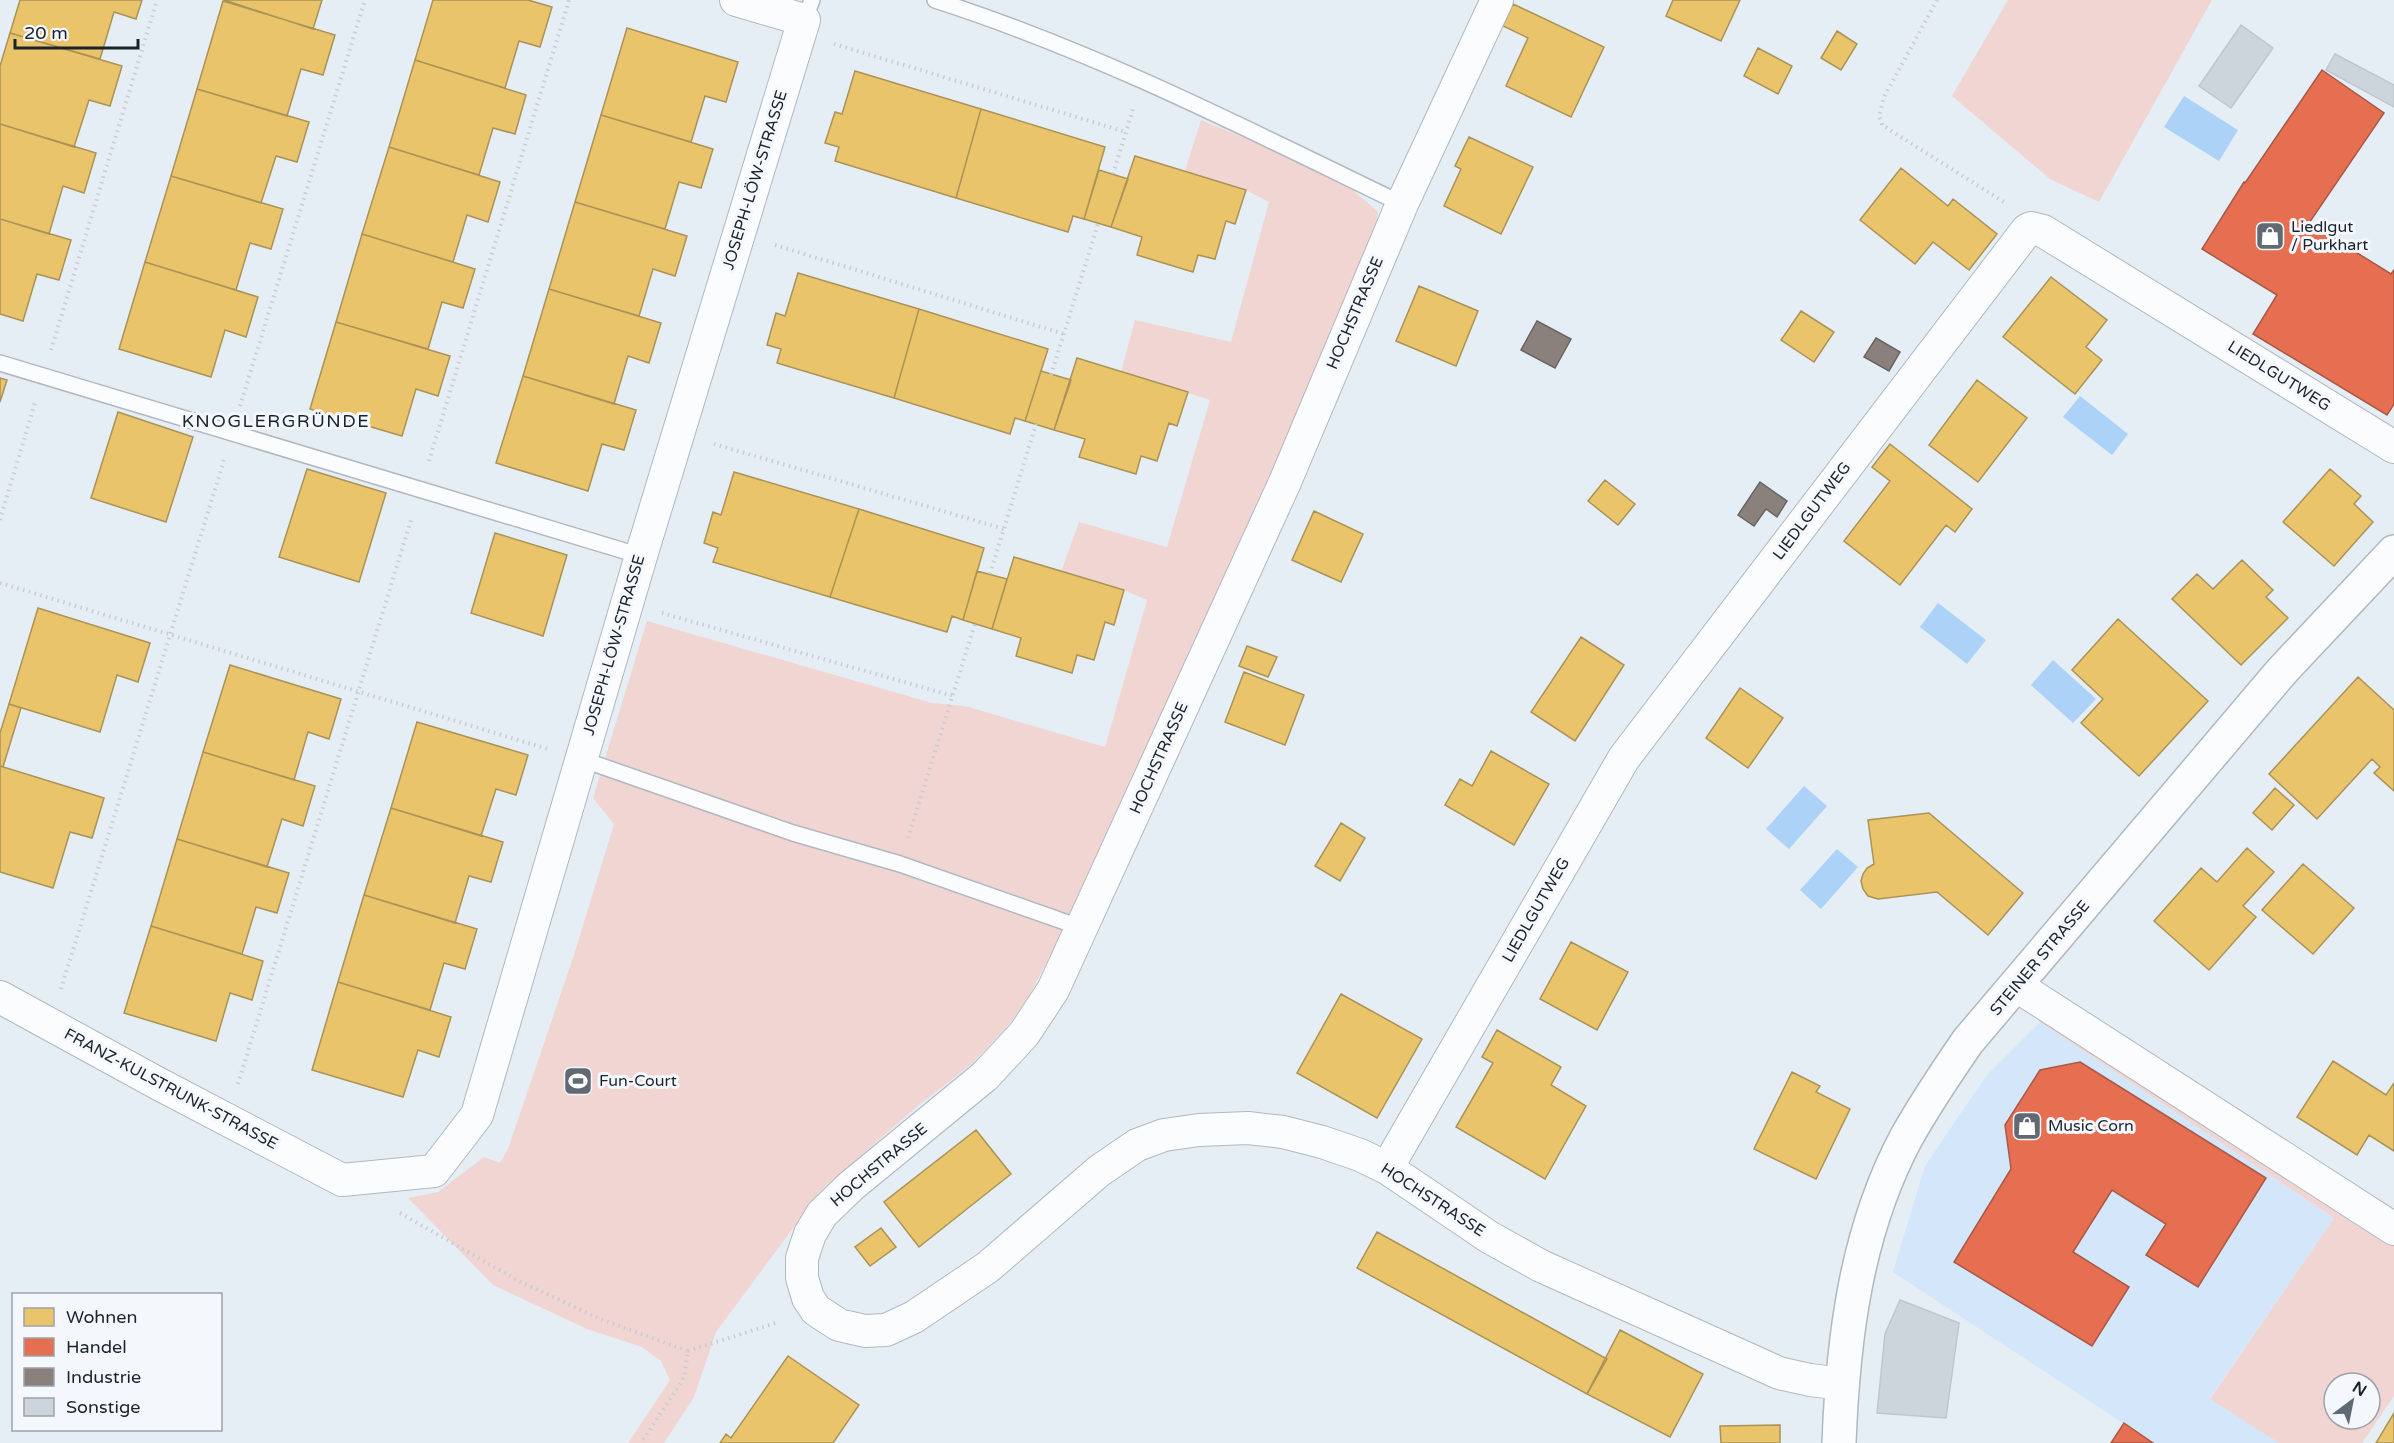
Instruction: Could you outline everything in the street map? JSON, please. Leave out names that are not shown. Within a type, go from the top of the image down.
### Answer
[{"type":"street","points":[[736,0],[805,18]]},
{"type":"street","name":"HOCHSTRASSE","points":[[1497,0],[1401,204],[1285,482],[1053,990],[1033,1021],[985,1076],[851,1186],[822,1214],[810,1234],[802,1258],[802,1278],[808,1299],[816,1310],[839,1325],[864,1331],[886,1330],[914,1317],[988,1268],[1099,1171],[1137,1145],[1164,1135],[1199,1130],[1248,1128],[1283,1132],[1360,1155],[1387,1168],[1488,1237],[1541,1266],[1779,1373],[1842,1384]]},
{"type":"street","name":"JOSEPH-LÖW-STRASSE","points":[[342,1180],[434,1171],[477,1114],[640,556],[805,18]]},
{"type":"street","name":"LIEDLGUTWEG","points":[[1387,1168],[1624,758],[2022,236],[2031,228],[2043,231],[2394,447]]},
{"type":"street","name":"STEINER STRASSE","points":[[1839,1443],[1842,1384],[1851,1300],[1866,1241],[1883,1188],[1906,1139],[1931,1095],[1968,1041],[2282,671],[2394,552]]},
{"type":"street","points":[[2017,986],[2394,1229]]},
{"type":"street","name":"FRANZ-KULSTRUNK-STRASSE","points":[[0,997],[342,1180]]},
{"type":"lane","points":[[935,0],[992,18],[1188,100],[1401,204]]},
{"type":"lane","points":[[0,363],[640,556]]},
{"type":"lane","points":[[581,759],[793,833],[900,864],[1082,928]]},
{"type":"path","points":[[0,520],[157,0]]},
{"type":"path","points":[[50,1024],[365,0]]},
{"type":"path","points":[[227,1120],[569,0]]},
{"type":"path","points":[[1937,0],[1884,97],[1879,116],[1882,126],[2021,213],[2027,218],[2031,228]]},
{"type":"path","points":[[805,18],[1126,132]]},
{"type":"path","points":[[1113,174],[1133,109],[1142,112]]},
{"type":"path","points":[[1051,375],[1098,224]]},
{"type":"path","points":[[739,234],[1064,334]]},
{"type":"path","points":[[990,574],[1036,424]]},
{"type":"path","points":[[678,434],[1004,529]]},
{"type":"path","points":[[0,583],[581,759]]},
{"type":"path","points":[[627,603],[952,696]]},
{"type":"path","points":[[900,864],[975,624]]},
{"type":"path","points":[[393,1209],[517,1280],[600,1319],[688,1351],[816,1310]]},
{"type":"path","points":[[641,1443],[684,1378],[688,1351]]},
{"type":"shaded area","points":[[2008,0],[2212,0],[2099,202],[2050,179],[1952,96]]},
{"type":"shaded area","points":[[1201,120],[1312,166],[1354,191],[1378,212],[1373,246],[1200,633],[1054,948],[1029,996],[1007,1027],[973,1063],[919,1105],[823,1188],[716,1332],[694,1397],[664,1443],[628,1443],[670,1380],[661,1361],[642,1347],[587,1329],[493,1285],[408,1198],[438,1192],[484,1157],[500,1163],[508,1149],[574,955],[614,824],[593,798],[647,621],[932,703],[965,706],[1105,747],[1147,600],[1124,590],[1061,572],[1079,522],[1167,547],[1210,400],[1121,372],[1135,320],[1231,342],[1269,202],[1246,190],[1185,171]]},
{"type":"shaded area","points":[[2045,1016],[2394,1241],[2394,1396],[2382,1414],[2382,1371],[2322,1371],[2322,1431],[2370,1431],[2362,1443],[2279,1443],[2210,1399],[2334,1218],[2040,1022]]},
{"type":"shaded area","points":[[2040,1022],[2334,1218],[2210,1398],[2279,1443],[2153,1443],[1893,1272],[1925,1166],[1986,1076]]},
{"type":"water","points":[[2184,96],[2238,130],[2219,161],[2164,127]]},
{"type":"water","points":[[2080,396],[2128,434],[2112,455],[2063,417]]},
{"type":"water","points":[[1938,603],[1986,640],[1967,664],[1920,627]]},
{"type":"water","points":[[2053,660],[2096,699],[2073,723],[2031,685]]},
{"type":"water","points":[[1804,786],[1827,806],[1789,849],[1766,829]]},
{"type":"water","points":[[1837,849],[1858,867],[1821,909],[1800,890]]},
{"type":"building: Wohnen","points":[[20,0],[142,0],[136,19],[114,12],[100,59],[10,33]]},
{"type":"building: Wohnen","points":[[224,0],[322,0],[313,29]]},
{"type":"building: Wohnen","points":[[433,0],[528,0],[552,7],[540,47],[519,41],[505,88],[415,60]]},
{"type":"building: Wohnen","points":[[1673,0],[1740,0],[1721,41],[1666,16]]},
{"type":"building: Wohnen","points":[[223,1],[335,35],[323,75],[301,69],[287,116],[197,89]]},
{"type":"building: Wohnen","points":[[1513,4],[1604,47],[1571,117],[1506,86],[1528,38],[1503,26]]},
{"type":"building: Wohnen","points":[[627,28],[738,62],[726,102],[705,96],[691,142],[601,115]]},
{"type":"building: Wohnen","points":[[1837,31],[1857,44],[1841,70],[1821,58]]},
{"type":"building: Wohnen","points":[[10,33],[122,66],[110,106],[89,100],[74,147],[0,124],[0,66]]},
{"type":"building: Wohnen","points":[[1758,48],[1792,66],[1778,94],[1744,76]]},
{"type":"building: Wohnen","points":[[415,60],[526,95],[515,134],[493,128],[479,175],[389,147]]},
{"type":"building: Wohnen","points":[[855,71],[981,109],[956,198],[835,161],[839,147],[825,143],[835,112],[842,114]]},
{"type":"building: Wohnen","points":[[197,89],[309,122],[297,162],[276,156],[261,203],[171,176]]},
{"type":"building: Wohnen","points":[[981,109],[1105,147],[1084,219],[1073,216],[1068,232],[956,198]]},
{"type":"building: Wohnen","points":[[601,115],[713,149],[701,188],[679,182],[665,229],[575,202]]},
{"type":"building: Wohnen","points":[[0,124],[96,153],[84,193],[63,186],[49,234],[0,219]]},
{"type":"building: Wohnen","points":[[1469,137],[1533,167],[1501,234],[1444,206],[1461,169],[1455,166]]},
{"type":"building: Wohnen","points":[[389,147],[500,182],[488,222],[467,215],[453,262],[362,234]]},
{"type":"building: Wohnen","points":[[1135,156],[1246,190],[1235,224],[1226,221],[1215,259],[1198,255],[1193,272],[1137,255],[1142,237],[1111,227]]},
{"type":"building: Wohnen","points":[[1901,168],[1948,206],[1953,199],[1997,234],[1969,270],[1933,242],[1915,264],[1860,220]]},
{"type":"building: Wohnen","points":[[1099,170],[1128,179],[1111,227],[1084,219]]},
{"type":"building: Wohnen","points":[[171,176],[283,209],[271,249],[250,243],[236,290],[145,262]]},
{"type":"building: Wohnen","points":[[575,202],[687,236],[675,276],[653,269],[639,316],[549,289]]},
{"type":"building: Wohnen","points":[[0,219],[71,240],[59,280],[37,274],[23,321],[0,314]]},
{"type":"building: Wohnen","points":[[362,234],[475,269],[463,308],[442,302],[428,349],[336,322]]},
{"type":"building: Wohnen","points":[[145,262],[258,297],[246,337],[225,330],[211,377],[119,349]]},
{"type":"building: Wohnen","points":[[798,273],[919,309],[894,398],[777,363],[781,349],[767,345],[776,313],[785,316]]},
{"type":"building: Wohnen","points":[[2051,277],[2107,320],[2086,347],[2102,360],[2075,394],[2003,337]]},
{"type":"building: Wohnen","points":[[1419,286],[1478,311],[1456,366],[1396,341]]},
{"type":"building: Wohnen","points":[[549,289],[661,323],[649,363],[628,356],[614,404],[523,376]]},
{"type":"building: Wohnen","points":[[919,309],[1048,349],[1025,421],[1015,418],[1010,434],[894,398]]},
{"type":"building: Wohnen","points":[[1801,311],[1834,332],[1814,362],[1781,340]]},
{"type":"building: Wohnen","points":[[336,322],[450,356],[438,396],[416,389],[402,436],[310,409]]},
{"type":"building: Wohnen","points":[[1077,358],[1188,392],[1177,426],[1169,423],[1157,461],[1141,456],[1136,474],[1079,457],[1085,439],[1054,430]]},
{"type":"building: Wohnen","points":[[1041,371],[1071,380],[1054,430],[1025,421]]},
{"type":"building: Wohnen","points":[[523,376],[636,410],[624,450],[602,444],[588,491],[496,463]]},
{"type":"building: Wohnen","points":[[0,378],[7,380],[0,402]]},
{"type":"building: Wohnen","points":[[1977,380],[2027,418],[1978,482],[1929,445]]},
{"type":"building: Wohnen","points":[[118,412],[193,437],[166,522],[91,498]]},
{"type":"building: Wohnen","points":[[1890,444],[1972,509],[1955,532],[1946,525],[1900,585],[1844,541],[1890,481],[1872,467]]},
{"type":"building: Wohnen","points":[[307,469],[386,493],[359,582],[279,557]]},
{"type":"building: Wohnen","points":[[2330,469],[2361,496],[2354,504],[2373,522],[2334,566],[2283,522]]},
{"type":"building: Wohnen","points":[[734,472],[859,509],[830,597],[713,562],[718,548],[704,543],[713,512],[721,515]]},
{"type":"building: Wohnen","points":[[1605,480],[1635,504],[1618,525],[1588,501]]},
{"type":"building: Wohnen","points":[[859,509],[984,548],[963,620],[952,616],[947,632],[830,597]]},
{"type":"building: Wohnen","points":[[1314,511],[1363,534],[1341,582],[1292,560]]},
{"type":"building: Wohnen","points":[[495,533],[567,555],[543,636],[471,613]]},
{"type":"building: Wohnen","points":[[1014,557],[1124,590],[1114,625],[1105,622],[1094,660],[1077,655],[1072,673],[1016,656],[1021,638],[992,629]]},
{"type":"building: Wohnen","points":[[2242,560],[2273,590],[2266,597],[2288,618],[2241,665],[2172,599],[2197,574],[2213,589]]},
{"type":"building: Wohnen","points":[[977,571],[1007,579],[992,629],[963,620]]},
{"type":"building: Wohnen","points":[[38,608],[150,643],[138,682],[117,675],[100,732],[9,704]]},
{"type":"building: Wohnen","points":[[2118,619],[2208,701],[2139,776],[2081,723],[2103,699],[2072,670]]},
{"type":"building: Wohnen","points":[[1581,637],[1624,665],[1575,741],[1531,712]]},
{"type":"building: Wohnen","points":[[1247,646],[1277,657],[1268,677],[1239,666]]},
{"type":"building: Wohnen","points":[[230,665],[341,699],[329,739],[308,732],[294,780],[203,752]]},
{"type":"building: Wohnen","points":[[1244,672],[1304,695],[1285,745],[1225,722]]},
{"type":"building: Wohnen","points":[[2358,677],[2394,710],[2394,791],[2374,773],[2380,767],[2372,759],[2317,819],[2269,774]]},
{"type":"building: Wohnen","points":[[1740,688],[1783,718],[1748,768],[1706,738]]},
{"type":"building: Wohnen","points":[[9,704],[21,708],[3,767],[0,766],[0,733]]},
{"type":"building: Wohnen","points":[[417,722],[528,755],[516,795],[496,789],[481,836],[391,808]]},
{"type":"building: Wohnen","points":[[1491,751],[1549,784],[1514,845],[1445,805],[1460,779],[1472,786]]},
{"type":"building: Wohnen","points":[[203,752],[315,786],[303,826],[282,819],[267,867],[177,839]]},
{"type":"building: Wohnen","points":[[0,766],[104,798],[92,838],[70,832],[53,888],[0,872]]},
{"type":"building: Wohnen","points":[[2275,788],[2294,805],[2272,830],[2253,813]]},
{"type":"building: Wohnen","points":[[391,808],[503,842],[491,882],[469,876],[455,923],[364,895]]},
{"type":"building: Wohnen","points":[[1929,813],[2023,893],[1988,935],[1937,892],[1878,899],[1868,896],[1863,889],[1861,881],[1863,874],[1874,864],[1868,820]]},
{"type":"building: Wohnen","points":[[1341,823],[1365,838],[1340,881],[1315,866]]},
{"type":"building: Wohnen","points":[[177,839],[289,873],[277,913],[256,907],[242,954],[151,926]]},
{"type":"building: Wohnen","points":[[2247,848],[2274,872],[2243,906],[2256,917],[2209,970],[2154,921],[2201,868],[2217,882]]},
{"type":"building: Wohnen","points":[[2303,864],[2354,908],[2313,954],[2262,910]]},
{"type":"building: Wohnen","points":[[364,895],[477,929],[465,969],[444,963],[430,1010],[338,982]]},
{"type":"building: Wohnen","points":[[151,926],[263,961],[252,1000],[230,993],[216,1041],[124,1013]]},
{"type":"building: Wohnen","points":[[1571,942],[1628,972],[1597,1030],[1540,999]]},
{"type":"building: Wohnen","points":[[338,982],[451,1017],[439,1057],[418,1050],[403,1097],[312,1070]]},
{"type":"building: Wohnen","points":[[1341,994],[1422,1039],[1377,1118],[1297,1073]]},
{"type":"building: Wohnen","points":[[1497,1030],[1561,1067],[1551,1085],[1586,1106],[1545,1179],[1456,1127],[1493,1063],[1482,1057]]},
{"type":"building: Wohnen","points":[[2333,1061],[2386,1095],[2394,1083],[2394,1151],[2369,1135],[2357,1155],[2297,1117]]},
{"type":"building: Wohnen","points":[[1792,1072],[1820,1086],[1816,1092],[1850,1109],[1816,1179],[1754,1149]]},
{"type":"building: Wohnen","points":[[976,1130],[1011,1174],[919,1247],[884,1202]]},
{"type":"building: Wohnen","points":[[881,1228],[896,1247],[870,1266],[855,1247]]},
{"type":"building: Wohnen","points":[[1377,1232],[1607,1359],[1587,1394],[1357,1268]]},
{"type":"building: Wohnen","points":[[1620,1330],[1703,1374],[1670,1437],[1587,1394]]},
{"type":"building: Wohnen","points":[[788,1356],[859,1405],[833,1443],[720,1443],[726,1434],[731,1438]]},
{"type":"building: Wohnen","points":[[2394,1413],[2394,1443],[2376,1443]]},
{"type":"building: Wohnen","points":[[1780,1425],[1780,1443],[1721,1443],[1720,1426]]},
{"type":"building: Handel","name":"Liedlgut / Purkhart","points":[[2322,70],[2384,113],[2309,223],[2391,274],[2394,270],[2394,404],[2387,415],[2253,334],[2277,295],[2202,249],[2244,182]]},
{"type":"building: Handel","points":[[2080,1062],[2266,1178],[2198,1287],[2146,1255],[2166,1224],[2112,1190],[2073,1252],[2129,1287],[2092,1346],[1954,1262],[2011,1169],[2005,1125],[2040,1070]]},
{"type":"building: Handel","points":[[2124,1423],[2153,1443],[2111,1443]]},
{"type":"building: Industrie","points":[[1537,321],[1571,339],[1555,368],[1521,350]]},
{"type":"building: Industrie","points":[[1876,338],[1900,352],[1889,371],[1864,357]]},
{"type":"building: Industrie","points":[[1760,482],[1787,501],[1777,517],[1766,509],[1754,526],[1738,515]]},
{"type":"building: Sonstige","points":[[2241,25],[2273,48],[2231,108],[2199,86]]},
{"type":"building: Sonstige","points":[[2335,54],[2394,85],[2394,107],[2326,70]]},
{"type":"building: Sonstige","points":[[1900,1300],[1959,1323],[1946,1418],[1877,1413],[1885,1334]]},
{"type":"place","name":"Liedlgut / Purkhart","points":[[2270,236]]},
{"type":"place","name":"Fun-Court","points":[[578,1081]]},
{"type":"place","name":"Music Corn","points":[[2027,1126]]},
{"type":"district","name":"KNOGLERGRÜNDE","points":[[276,421]]}]
